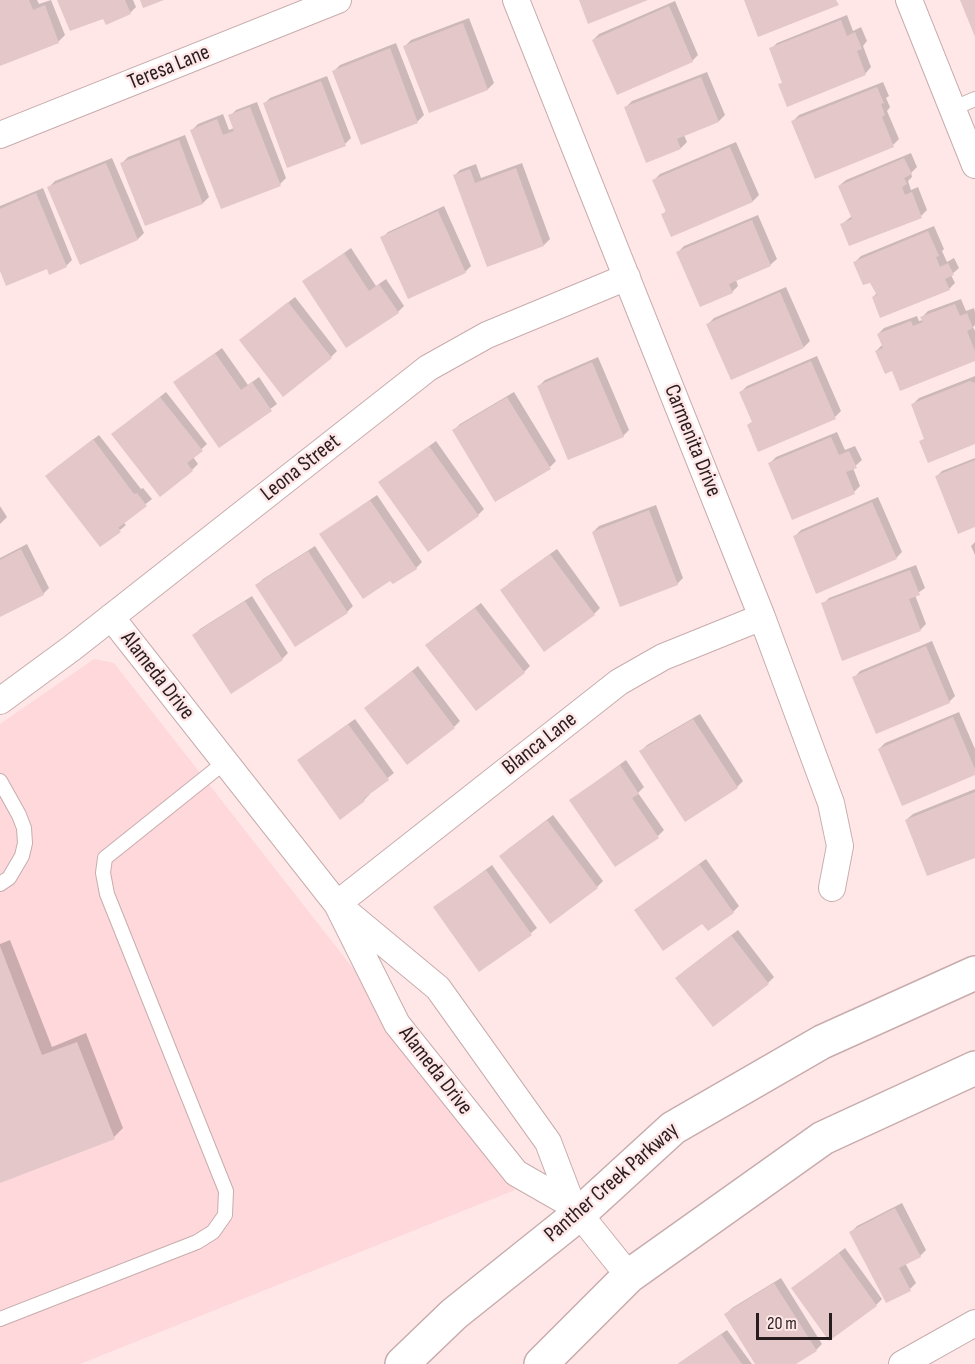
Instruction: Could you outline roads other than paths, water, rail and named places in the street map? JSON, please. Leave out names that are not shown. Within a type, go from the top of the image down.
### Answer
[{"type":"main road","name":"Panther Creek Parkway","points":[[402,1364],[454,1314],[674,1128],[822,1042],[975,973]]},
{"type":"main road","points":[[542,1364],[629,1276],[823,1138],[975,1068]]},
{"type":"street","name":"Teresa Lane","points":[[0,135],[338,0]]},
{"type":"street","name":"Carmenita Drive","points":[[516,0],[762,617],[831,803],[840,846],[832,888]]},
{"type":"street","points":[[909,0],[964,104],[975,165]]},
{"type":"street","name":"Leona Street","points":[[0,701],[37,675],[428,368],[487,335],[627,277]]},
{"type":"street","name":"Alameda Drive","points":[[111,617],[337,904],[397,1024],[516,1173],[575,1210]]},
{"type":"street","name":"Blanca Lane","points":[[337,904],[619,682],[663,657],[762,617]]},
{"type":"street","name":"Alameda Drive","points":[[337,904],[438,988],[548,1142],[575,1210],[629,1276]]},
{"type":"street","points":[[902,1364],[975,1323]]},
{"type":"lane","points":[[0,1319],[197,1242],[213,1232],[225,1215],[226,1191],[107,894],[103,873],[105,858],[225,762]]},
{"type":"lane","points":[[0,781],[6,803],[24,828],[25,843],[22,856],[9,878],[0,884]]}]
